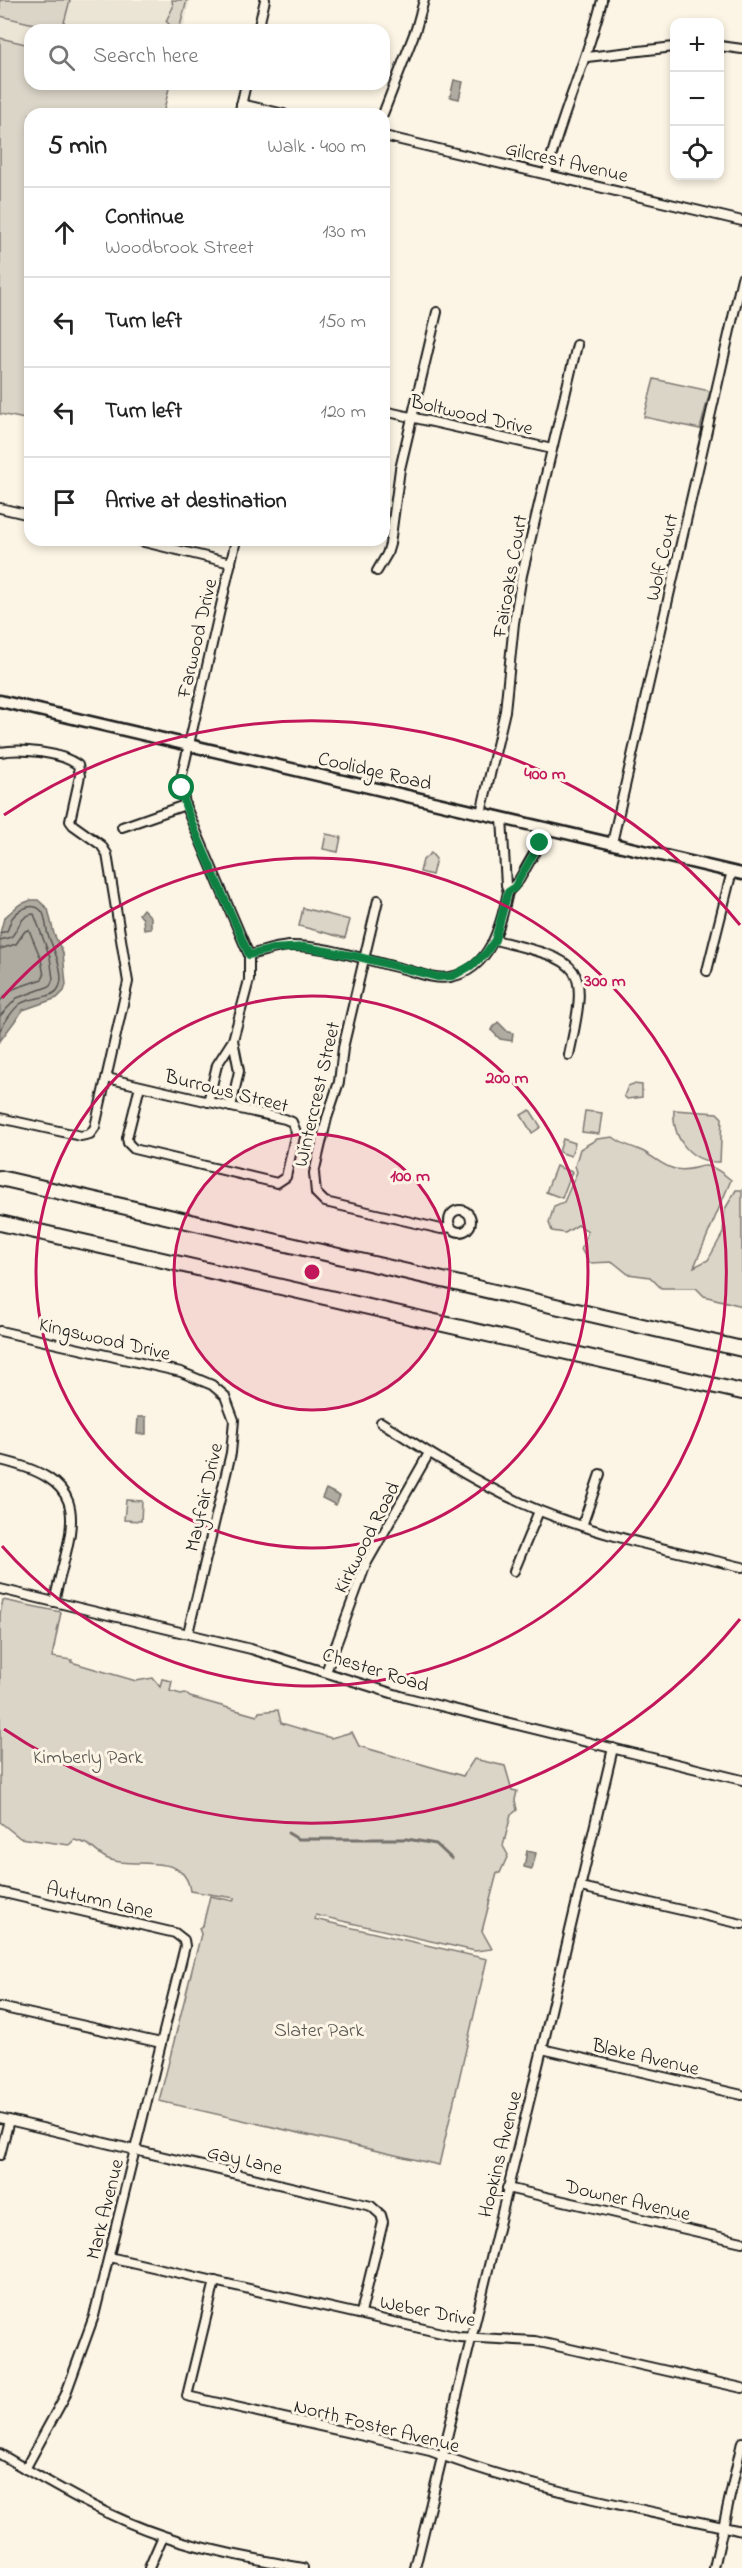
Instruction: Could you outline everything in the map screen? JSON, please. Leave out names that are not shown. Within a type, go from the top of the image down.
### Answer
[{"type":"highway","points":[[0,1178],[742,1349]]},
{"type":"highway","points":[[0,1223],[742,1392]]},
{"type":"street","points":[[259,24],[265,0]]},
{"type":"street","points":[[385,108],[416,29],[424,0]]},
{"type":"street","points":[[547,173],[552,152],[586,57],[602,0]]},
{"type":"street","points":[[724,47],[742,50]]},
{"type":"street","points":[[586,57],[670,48]]},
{"type":"street","points":[[240,108],[244,90]]},
{"type":"street","points":[[241,104],[258,108]]},
{"type":"street","name":"Gilcrest Avenue","points":[[390,137],[742,221]]},
{"type":"street","name":"Wolf Court","points":[[612,843],[742,278]]},
{"type":"street","points":[[390,544],[397,484],[437,312]]},
{"type":"street","name":"Fairoaks Court","points":[[481,813],[505,711],[517,599],[577,345]]},
{"type":"street","name":"Boltwood Drive","points":[[390,412],[552,449]]},
{"type":"street","points":[[0,508],[24,514]]},
{"type":"street","points":[[161,546],[231,563]]},
{"type":"street","name":"Farwood Drive","points":[[235,546],[181,779],[185,805],[249,955]]},
{"type":"street","points":[[377,571],[383,563],[389,546]]},
{"type":"street","name":"Coolidge Road","points":[[0,701],[737,872]]},
{"type":"street","points":[[0,752],[24,750],[73,762],[80,770],[70,821],[101,845],[107,854],[127,974],[127,992],[95,1127],[90,1134],[85,1136],[0,1118]]},
{"type":"street","points":[[122,827],[185,805]]},
{"type":"street","points":[[502,818],[508,892]]},
{"type":"street","points":[[208,1102],[221,1058],[233,1040],[249,980],[249,955],[280,948],[304,947],[448,978],[474,964],[495,940],[508,892],[519,880],[548,829]]},
{"type":"street","points":[[707,971],[737,872]]},
{"type":"street","name":"Wintercrest Street","points":[[378,900],[343,1048],[339,1082],[327,1118],[314,1173],[316,1192],[325,1202],[444,1229],[450,1227]]},
{"type":"street","points":[[495,940],[560,957],[575,973],[580,991],[580,1005],[569,1055]]},
{"type":"street","points":[[231,1107],[240,1063],[233,1040]]},
{"type":"street","points":[[221,1058],[231,1054],[240,1063]]},
{"type":"street","points":[[107,1078],[140,1086]]},
{"type":"street","name":"Burrows Street","points":[[140,1086],[208,1102],[285,1119],[294,1124],[296,1132],[286,1177],[277,1183],[134,1149],[128,1143],[127,1138],[140,1086]]},
{"type":"street","name":"Kingswood Drive","points":[[0,1331],[202,1379]]},
{"type":"street","name":"Mayfair Drive","points":[[188,1633],[233,1437],[234,1420],[225,1396],[202,1379]]},
{"type":"street","points":[[381,1422],[429,1453],[539,1510],[621,1539],[742,1567]]},
{"type":"street","name":"Kirkwood Road","points":[[326,1672],[366,1564],[429,1453]]},
{"type":"street","points":[[0,1460],[29,1468],[49,1477],[62,1489],[69,1503],[71,1528],[54,1602]]},
{"type":"street","points":[[582,1526],[600,1474]]},
{"type":"street","points":[[514,1571],[539,1510]]},
{"type":"street","name":"Chester Road","points":[[0,1589],[251,1649],[404,1697],[742,1780]]},
{"type":"street","name":"Hopkins Avenue","points":[[414,2568],[542,2049],[613,1748]]},
{"type":"street","points":[[581,1887],[742,1924]]},
{"type":"street","name":"Autumn Lane","points":[[0,1892],[175,1933],[184,1940],[185,1946]]},
{"type":"street","name":"Mark Avenue","points":[[25,2469],[55,2418],[75,2373],[94,2316],[185,1946]]},
{"type":"street","points":[[0,2007],[161,2043]]},
{"type":"street","name":"Blake Avenue","points":[[542,2049],[742,2095]]},
{"type":"street","name":"Gay Lane","points":[[0,2118],[351,2200],[377,2210],[381,2215],[382,2229],[361,2313]]},
{"type":"street","points":[[0,2156],[9,2120]]},
{"type":"street","name":"Downer Avenue","points":[[507,2188],[742,2241]]},
{"type":"street","name":"Weber Drive","points":[[109,2257],[470,2338],[535,2341],[742,2388]]},
{"type":"street","name":"North Foster Avenue","points":[[215,2281],[187,2396],[441,2455],[529,2484],[742,2531]]},
{"type":"street","points":[[714,2568],[742,2442]]},
{"type":"street","points":[[0,2454],[91,2505],[164,2536],[246,2557],[303,2568]]},
{"type":"street","points":[[149,2568],[164,2536]]},
{"type":"shaded area","points":[[0,0],[190,0],[184,24],[24,24],[24,44],[0,38]]},
{"type":"green space","points":[[0,0],[70,0],[64,24],[34,24],[0,16]]},
{"type":"green space","points":[[172,0],[187,0],[181,24],[169,24],[166,21],[173,7]]},
{"type":"green space","points":[[0,38],[24,44],[24,90],[169,90],[164,108],[24,108],[24,419],[0,414]]},
{"type":"green space","points":[[654,379],[710,391],[700,429],[644,417]]},
{"type":"green space","points":[[326,834],[341,837],[338,852],[323,849]]},
{"type":"green space","points":[[431,853],[436,859],[432,875],[420,872],[423,860]]},
{"type":"green space","points":[[303,908],[350,920],[345,938],[299,926]]},
{"type":"green space","points":[[642,1085],[642,1097],[627,1099],[624,1096],[628,1086]]},
{"type":"green space","points":[[530,1110],[541,1127],[532,1133],[521,1115]]},
{"type":"green space","points":[[674,1110],[717,1113],[722,1118],[720,1162],[700,1158],[685,1147],[676,1130]]},
{"type":"green space","points":[[585,1111],[602,1113],[599,1134],[582,1132]]},
{"type":"green space","points":[[613,1137],[671,1168],[684,1170],[707,1166],[721,1172],[731,1180],[694,1267],[708,1260],[723,1233],[725,1209],[736,1190],[742,1190],[742,1306],[704,1296],[696,1288],[661,1288],[650,1277],[628,1274],[613,1262],[589,1263],[581,1249],[588,1231],[578,1225],[565,1233],[552,1231],[549,1223],[554,1206],[564,1202],[577,1172],[575,1166],[580,1149],[597,1139]]},
{"type":"green space","points":[[563,1139],[575,1143],[571,1156],[559,1152]]},
{"type":"green space","points":[[556,1166],[572,1172],[562,1198],[546,1192]]},
{"type":"green space","points":[[126,1500],[142,1501],[141,1521],[124,1520]]},
{"type":"green space","points":[[3,1600],[61,1612],[52,1657],[72,1660],[71,1662],[136,1681],[153,1678],[160,1687],[162,1679],[172,1681],[170,1691],[185,1693],[190,1697],[257,1716],[259,1712],[278,1710],[281,1723],[331,1738],[352,1732],[359,1746],[463,1776],[474,1759],[505,1766],[512,1790],[517,1791],[515,1800],[517,1810],[511,1815],[503,1846],[508,1855],[500,1873],[497,1873],[482,1931],[492,1949],[475,1951],[316,1915],[314,1919],[487,1959],[439,2165],[159,2101],[201,1934],[199,1928],[203,1925],[210,1896],[233,1901],[235,1898],[190,1891],[186,1878],[178,1870],[168,1866],[129,1863],[106,1858],[86,1844],[74,1840],[69,1845],[20,1838],[0,1822],[0,1614]]},
{"type":"water","points":[[454,80],[463,82],[459,99],[450,97]]},
{"type":"water","points":[[38,900],[48,909],[54,934],[63,953],[66,985],[57,998],[23,1010],[0,1041],[0,933],[4,918],[19,905]]},
{"type":"water","points":[[143,909],[151,917],[151,929],[144,930],[143,919],[139,914]]},
{"type":"water","points":[[498,1022],[508,1032],[513,1033],[512,1041],[500,1039],[491,1030]]},
{"type":"water","points":[[138,1417],[146,1417],[146,1434],[137,1434]]},
{"type":"water","points":[[326,1489],[340,1496],[336,1505],[322,1498]]},
{"type":"water","points":[[527,1851],[536,1853],[532,1869],[524,1867]]},
{"type":"waterway","points":[[288,1833],[298,1839],[407,1839],[436,1844],[452,1859]]},
{"type":"route","points":[[182,788],[185,805],[193,826],[249,955],[287,946],[316,948],[438,977],[448,978],[459,974],[486,953],[495,940],[501,925],[508,892],[514,888],[540,843]]},
{"type":"park label","name":"Kimberly Park","points":[[88,1756]]},
{"type":"park label","name":"Slater Park","points":[[319,2029]]}]
